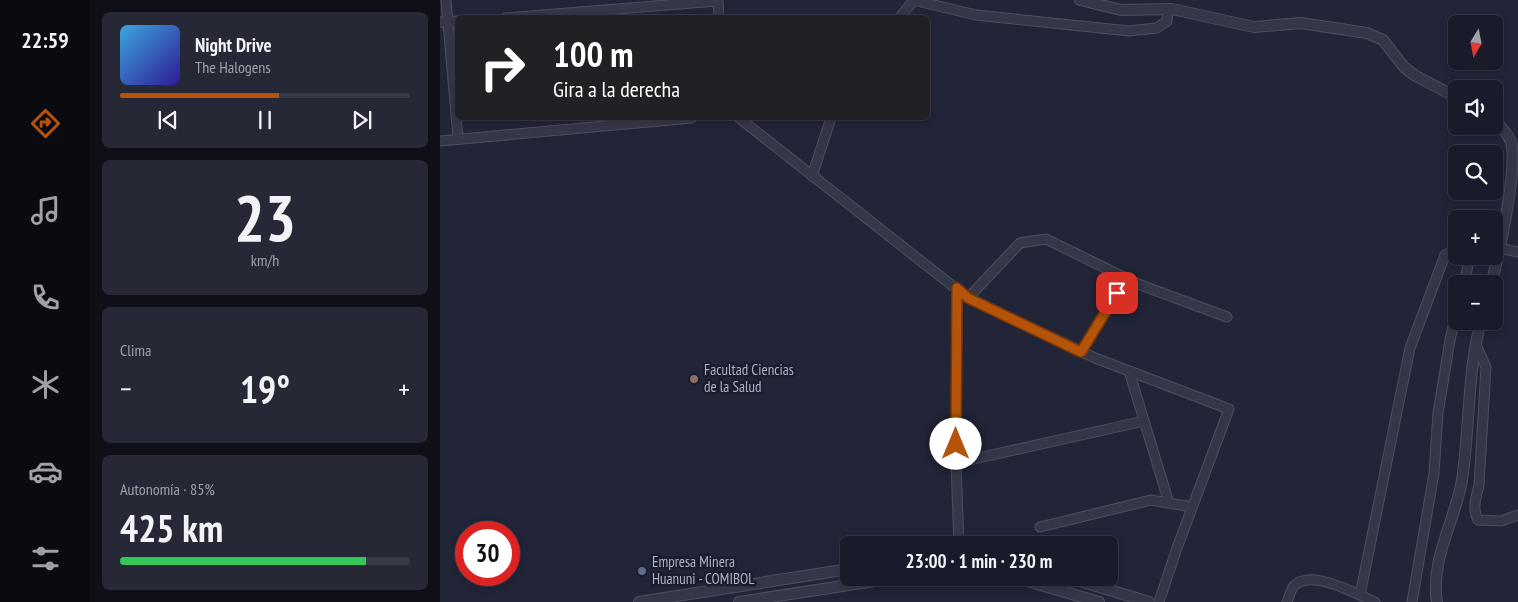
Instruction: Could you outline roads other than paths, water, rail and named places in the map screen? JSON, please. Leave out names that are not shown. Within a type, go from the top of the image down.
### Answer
[{"type":"street","points":[[446,0],[455,99]]},
{"type":"street","points":[[540,15],[717,0],[719,15]]},
{"type":"street","points":[[901,15],[914,0],[976,15],[1129,31],[1157,28],[1167,22],[1168,9]]},
{"type":"street","points":[[1080,0],[1121,10],[1168,9],[1254,27],[1301,23],[1367,33],[1383,40],[1404,67],[1414,75],[1448,92]]},
{"type":"street","points":[[457,120],[458,138]]},
{"type":"street","points":[[440,141],[669,120]]},
{"type":"street","points":[[742,120],[968,298],[1081,352],[1229,408],[1159,602]]},
{"type":"street","points":[[812,176],[829,120]]},
{"type":"street","points":[[1503,130],[1510,142],[1512,156],[1503,211]]},
{"type":"street","points":[[968,298],[1020,243],[1039,238],[1046,239],[1126,279],[1227,317]]},
{"type":"street","points":[[1503,249],[1518,252]]},
{"type":"street","points":[[1360,595],[1410,348],[1445,255],[1448,253]]},
{"type":"street","points":[[1081,352],[1126,279]]},
{"type":"street","points":[[957,288],[956,463],[959,536]]},
{"type":"street","points":[[1412,602],[1434,474],[1438,413],[1452,330]]},
{"type":"street","points":[[1437,602],[1435,587],[1437,570],[1462,479],[1469,394],[1479,330]]},
{"type":"street","points":[[1476,347],[1486,367],[1479,485],[1475,502],[1475,514],[1478,520],[1501,521],[1518,515]]},
{"type":"street","points":[[1129,371],[1169,503]]},
{"type":"street","points":[[956,463],[1144,421]]},
{"type":"street","points":[[1040,527],[1151,500],[1192,507]]},
{"type":"street","points":[[639,602],[840,571]]},
{"type":"street","points":[[1287,602],[1294,586],[1302,580],[1313,578],[1375,602]]},
{"type":"street","points":[[774,582],[776,596]]},
{"type":"street","points":[[739,602],[840,586]]},
{"type":"street","points":[[1045,586],[1100,602]]},
{"type":"street","points":[[1092,586],[1129,599],[1149,602]]},
{"type":"street","points":[[812,590],[813,602]]},
{"type":"place","name":"Facultad Ciencias de la Salud","points":[[694,379]]},
{"type":"place","name":"Empresa Minera Huanuni - COMIBOL","points":[[642,571]]}]
